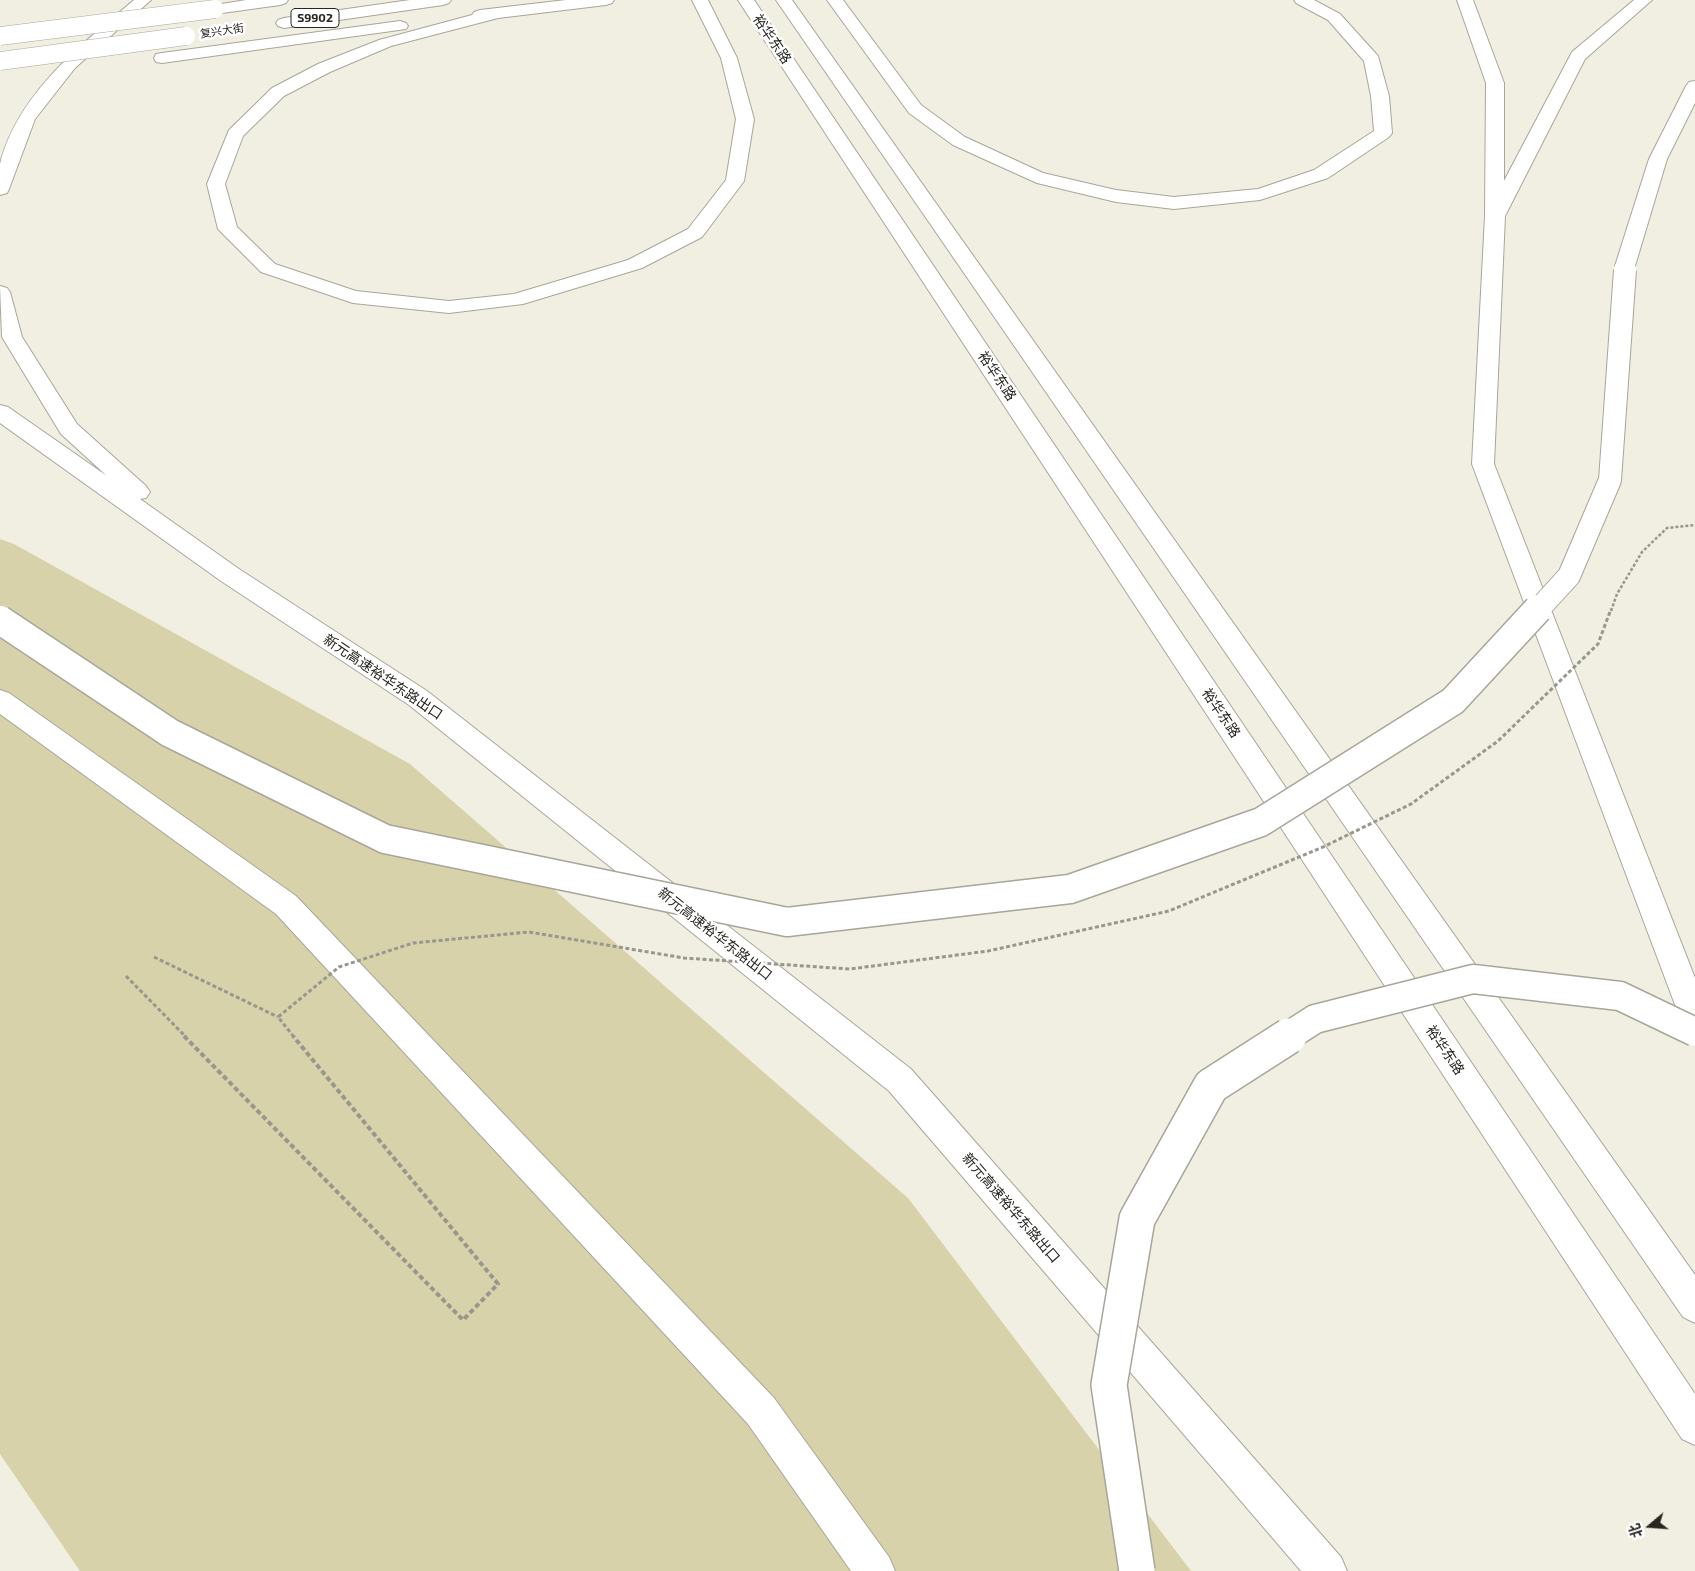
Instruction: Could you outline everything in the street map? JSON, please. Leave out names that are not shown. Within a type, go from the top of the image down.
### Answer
[{"type":"main road","points":[[0,189],[28,118],[39,103],[69,64],[143,0]]},
{"type":"main road","name":"复兴大街","points":[[0,36],[280,0]]},
{"type":"main road","name":"S9902","points":[[272,24],[443,0]]},
{"type":"main road","points":[[143,60],[606,0]]},
{"type":"main road","points":[[497,13],[385,43],[324,68],[278,92],[235,134],[216,184],[228,229],[268,268],[276,271],[353,297],[449,307],[516,300],[635,264],[695,233],[735,181],[745,120],[728,58],[700,0]]},
{"type":"main road","name":"裕华东路","points":[[746,0],[1695,1426]]},
{"type":"main road","points":[[784,0],[1695,1305]]},
{"type":"main road","points":[[835,0],[915,109],[959,141],[1037,177],[1116,196],[1174,202],[1260,194],[1312,177],[1320,174],[1384,133],[1380,96],[1372,60],[1334,17],[1302,0]]},
{"type":"main road","points":[[1465,0],[1495,82],[1495,216],[1483,464],[1695,1018]]},
{"type":"main road","points":[[1495,216],[1578,56],[1644,0]]},
{"type":"main road","name":"复兴大街","points":[[0,61],[205,34]]},
{"type":"main road","points":[[38,74],[86,68]]},
{"type":"main road","points":[[0,620],[170,733],[385,839],[787,922],[1070,889],[1261,822],[1453,701],[1569,576],[1610,480],[1626,266],[1658,159],[1695,86]]},
{"type":"main road","points":[[0,292],[12,337],[69,429],[230,575]]},
{"type":"main road","name":"新元高速裕华东路出口","points":[[0,412],[230,575],[418,698],[900,1080],[1327,1571]]},
{"type":"main road","points":[[0,700],[286,905],[761,1412],[875,1571]]},
{"type":"main road","points":[[1137,1571],[1109,1386],[1137,1219],[1211,1086],[1315,1019],[1473,979],[1620,996],[1695,1032]]},
{"type":"path","points":[[278,1017],[339,966],[413,944],[529,932],[684,958],[850,969],[988,951],[1169,911],[1323,847],[1412,804],[1498,741],[1598,644],[1617,594],[1642,552],[1667,528],[1695,525]]},
{"type":"path","points":[[126,976],[463,1320],[498,1284],[278,1017],[154,956]]},
{"type":"shaded area","points":[[0,539],[14,544],[410,764],[908,1198],[1191,1571],[80,1571],[0,1454]]}]
